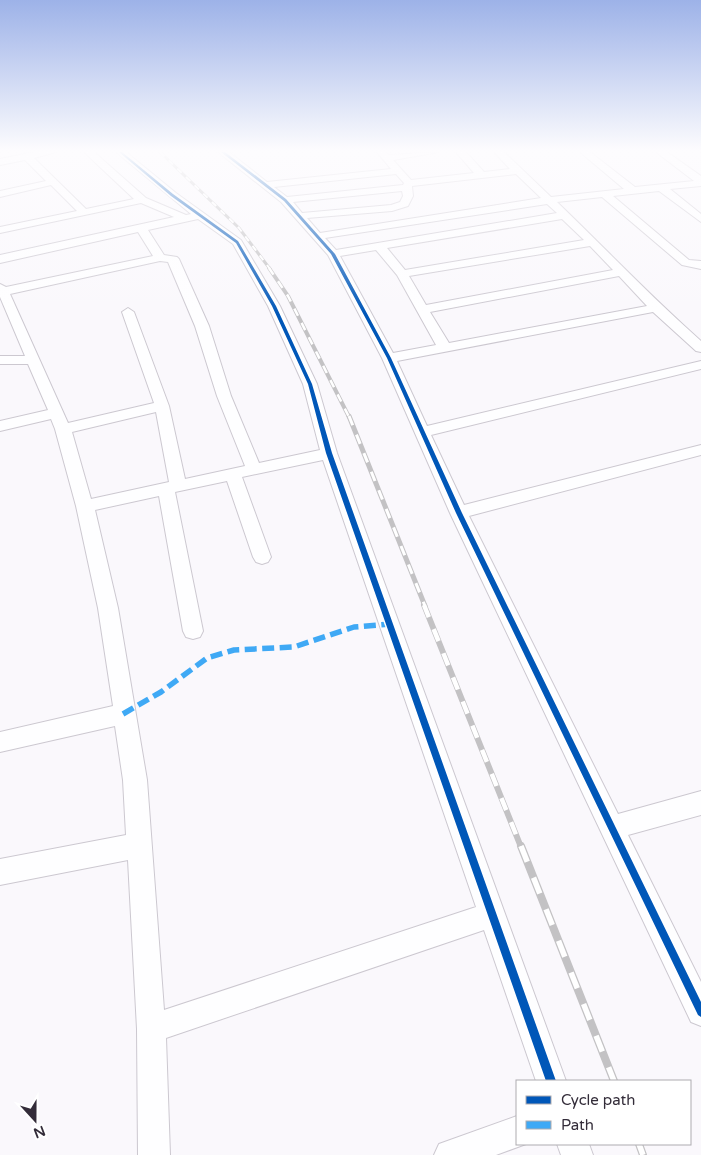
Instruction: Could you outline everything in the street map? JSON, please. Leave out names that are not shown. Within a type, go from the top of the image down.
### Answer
[{"type":"street","points":[[78,206],[84,212]]},
{"type":"street","points":[[0,230],[113,206]]},
{"type":"street","points":[[160,206],[192,216]]},
{"type":"street","points":[[181,206],[192,216],[236,242],[274,306],[310,384],[330,453],[491,916],[551,1080]]},
{"type":"street","points":[[290,206],[333,254],[389,358],[459,514],[701,1012]]},
{"type":"street","points":[[299,216],[398,206]]},
{"type":"street","points":[[318,236],[512,206]]},
{"type":"street","points":[[556,206],[623,272],[656,308],[701,348]]},
{"type":"street","points":[[618,206],[686,263],[701,265]]},
{"type":"street","points":[[686,206],[701,218]]},
{"type":"street","points":[[333,254],[566,215]]},
{"type":"street","points":[[0,259],[192,216]]},
{"type":"street","points":[[141,228],[160,258]]},
{"type":"street","points":[[402,274],[593,242]]},
{"type":"street","points":[[379,246],[402,274],[445,348]]},
{"type":"street","points":[[154,1155],[152,1029],[135,780],[123,714],[108,608],[85,506],[60,421],[2,294],[160,258],[173,259],[202,326],[224,396],[254,469]]},
{"type":"street","points":[[424,309],[623,272]]},
{"type":"street","points":[[389,358],[656,308]]},
{"type":"street","points":[[128,312],[162,406],[193,631]]},
{"type":"street","points":[[0,360],[33,360]]},
{"type":"street","points":[[422,432],[701,365]]},
{"type":"street","points":[[0,426],[60,421],[162,406]]},
{"type":"street","points":[[459,514],[701,450]]},
{"type":"street","points":[[85,506],[330,453]]},
{"type":"street","points":[[233,474],[262,558]]},
{"type":"street","points":[[0,742],[123,714]]},
{"type":"street","points":[[611,828],[701,803]]},
{"type":"street","points":[[0,872],[140,845]]},
{"type":"street","points":[[152,1029],[491,916]]},
{"type":"street","points":[[450,1155],[516,1132]]},
{"type":"railway","points":[[216,206],[239,228],[270,269]]},
{"type":"railway","points":[[269,268],[288,296],[349,417]]},
{"type":"railway","points":[[349,416],[425,606]]},
{"type":"railway","points":[[424,605],[521,847]]},
{"type":"railway","points":[[521,846],[614,1080]]},
{"type":"railway","points":[[639,1145],[643,1155]]},
{"type":"marked path","points":[[123,714],[161,692],[207,658],[234,650],[294,647],[354,627],[391,624]]},
{"type":"cycle path","points":[[187,206],[237,242],[274,306],[310,384],[329,453],[551,1080]]},
{"type":"cycle path","points":[[290,206],[333,254],[389,358],[459,513],[701,1012]]}]
